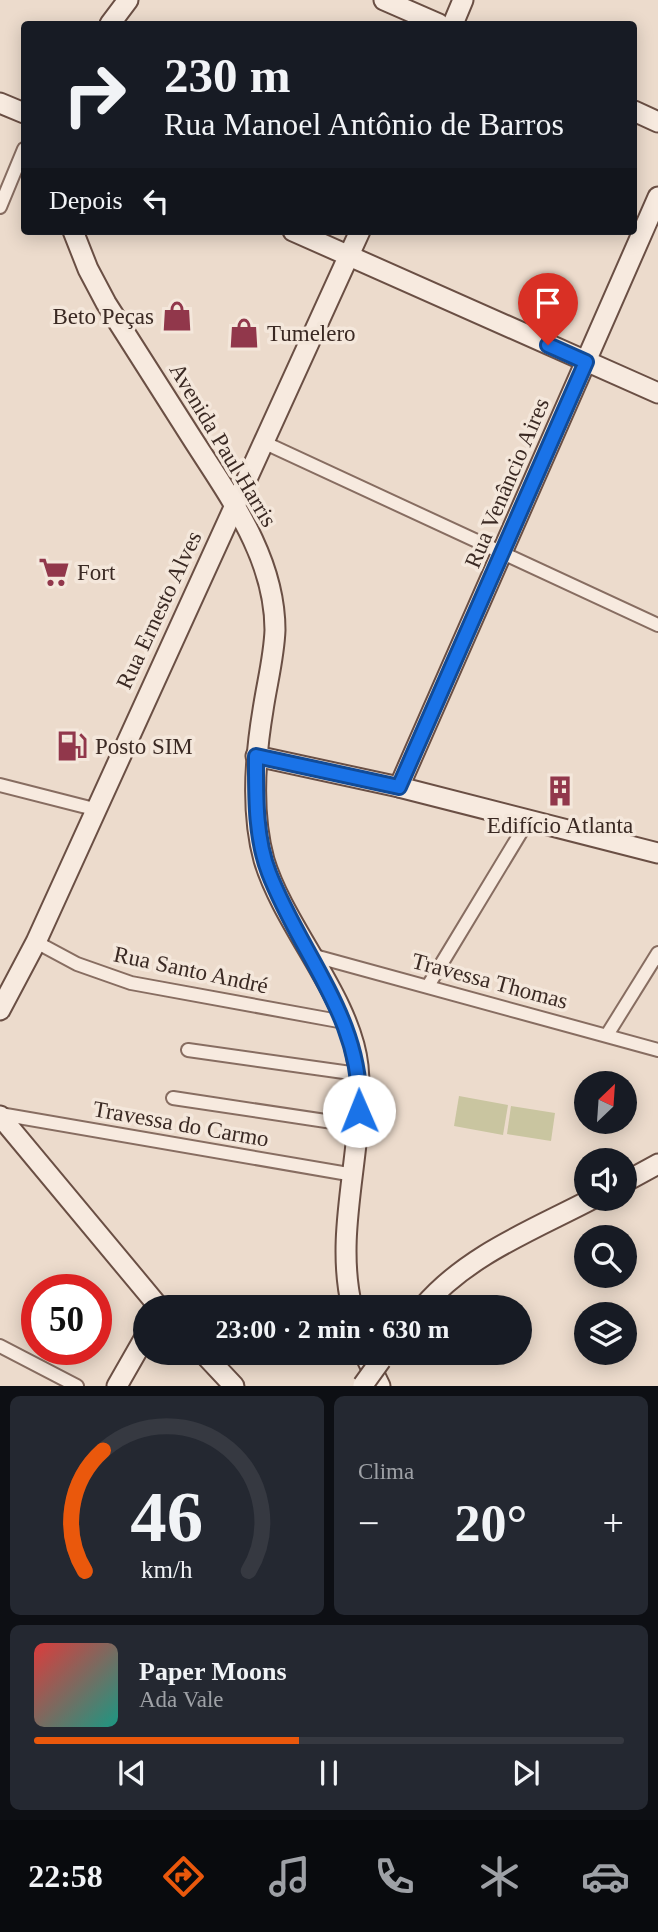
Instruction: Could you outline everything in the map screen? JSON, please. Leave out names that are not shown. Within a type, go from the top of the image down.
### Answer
[{"type":"main road","points":[[112,21],[128,0]]},
{"type":"main road","points":[[384,0],[432,21]]},
{"type":"main road","points":[[454,21],[463,0]]},
{"type":"main road","points":[[0,103],[21,112]]},
{"type":"main road","points":[[637,112],[658,122]]},
{"type":"main road","name":"Rua Venâncio Aires","points":[[399,787],[658,197]]},
{"type":"main road","name":"Avenida Paul Harris","points":[[75,235],[88,270],[106,303],[234,505],[260,552],[273,598],[273,654],[256,756],[258,818],[264,859],[281,902],[344,1021],[358,1062],[359,1126],[346,1240],[349,1295]]},
{"type":"main road","points":[[302,235],[658,393]]},
{"type":"main road","name":"Rua Ernesto Alves","points":[[0,1010],[36,942],[94,809],[358,235]]},
{"type":"main road","points":[[256,756],[399,787],[657,849]]},
{"type":"main road","points":[[0,1115],[149,1295]]},
{"type":"main road","points":[[637,1175],[658,1164]]},
{"type":"main road","points":[[435,1295],[475,1260],[574,1208]]},
{"type":"main road","points":[[117,1386],[133,1358]]},
{"type":"main road","points":[[214,1365],[234,1386]]},
{"type":"main road","points":[[366,1365],[368,1386]]},
{"type":"main road","points":[[368,1386],[379,1365]]},
{"type":"street","points":[[0,207],[21,156]]},
{"type":"street","points":[[262,442],[658,625]]},
{"type":"street","points":[[0,785],[94,809]]},
{"type":"street","points":[[428,986],[529,819]]},
{"type":"street","name":"Rua Santo André","points":[[36,942],[77,964],[131,983],[344,1021]]},
{"type":"street","points":[[607,1035],[658,953]]},
{"type":"street","name":"Travessa Thomas","points":[[311,956],[658,1050]]},
{"type":"street","points":[[188,1050],[358,1074]]},
{"type":"street","points":[[173,1098],[359,1126]]},
{"type":"street","name":"Travessa do Carmo","points":[[0,1115],[354,1175]]},
{"type":"street","points":[[0,1346],[77,1386]]},
{"type":"shaded area","points":[[459,1096],[508,1105],[503,1135],[454,1126]]},
{"type":"shaded area","points":[[511,1106],[555,1113],[551,1141],[507,1134]]},
{"type":"place","name":"Beto Peças","points":[[177,316]]},
{"type":"place","name":"Tumelero","points":[[244,333]]},
{"type":"place","name":"Fort","points":[[54,572]]},
{"type":"place","name":"Posto SIM","points":[[72,746]]},
{"type":"place","name":"Edifício Atlanta","points":[[560,791]]},
{"type":"route","points":[[359,1111],[358,1062],[344,1021],[330,990],[281,902],[264,859],[258,818],[256,756],[399,787],[586,362],[548,345]]}]
